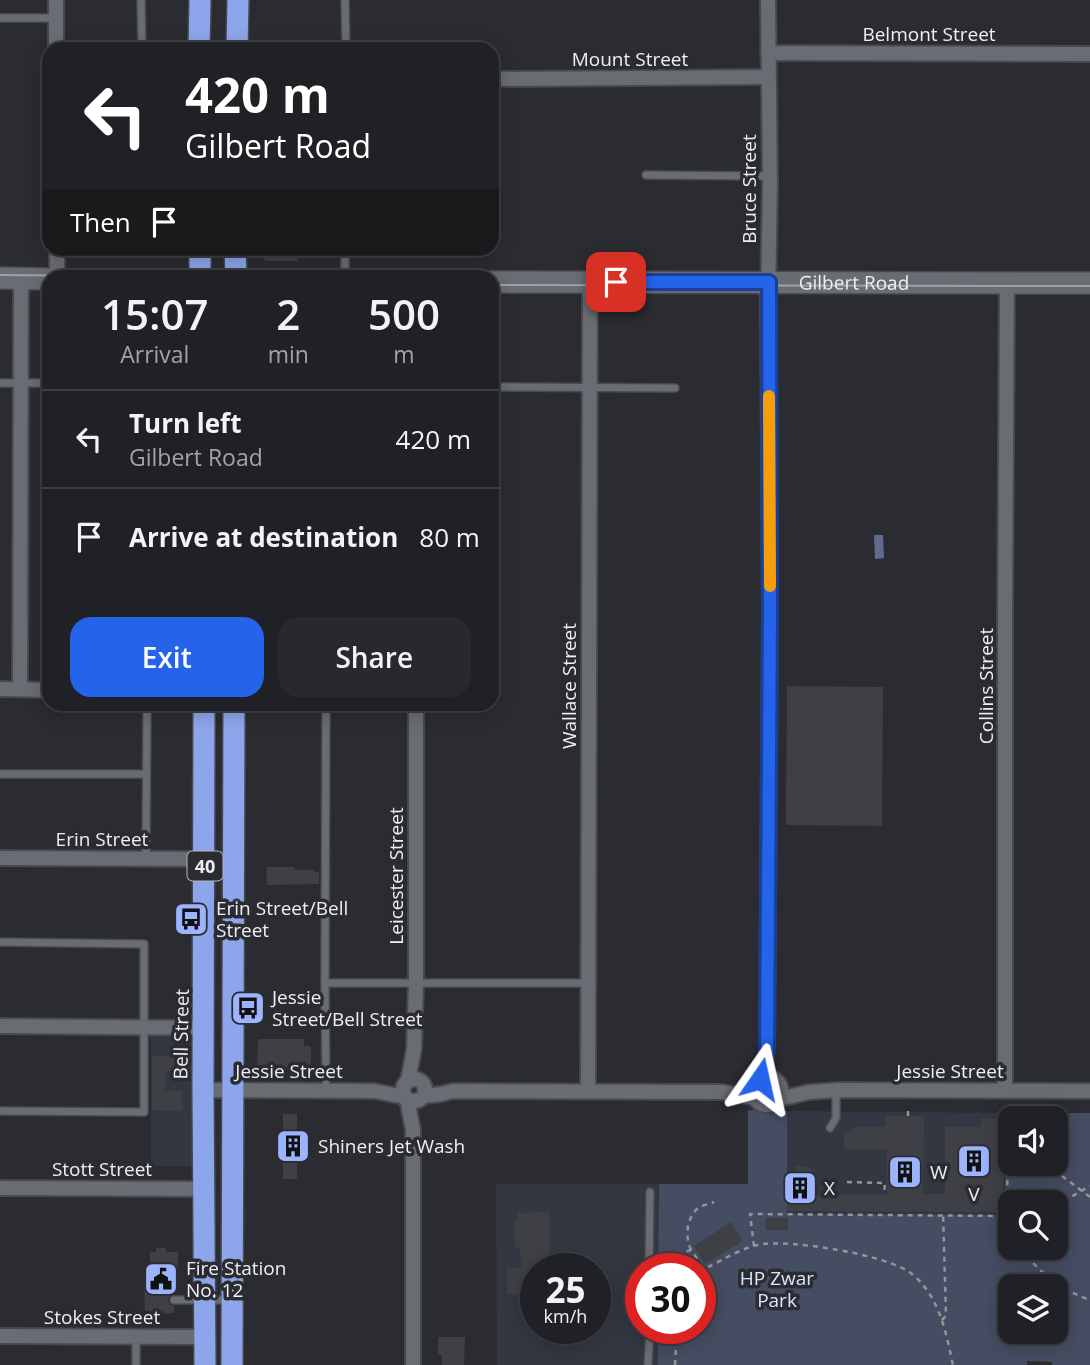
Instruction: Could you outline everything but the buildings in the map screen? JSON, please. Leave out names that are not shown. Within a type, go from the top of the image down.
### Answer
[{"type":"highway","points":[[199,42],[201,0]]},
{"type":"highway","points":[[237,42],[238,0]]},
{"type":"highway","name":"Bell Street","points":[[204,711],[205,1365]]},
{"type":"highway","name":"40","points":[[232,1365],[234,711]]},
{"type":"street","points":[[56,0],[56,42]]},
{"type":"street","name":"Bruce Street","points":[[768,0],[770,627],[765,1085],[781,1091],[779,1099]]},
{"type":"street","name":"Belmont Street","points":[[768,53],[1090,54]]},
{"type":"street","name":"Mount Street","points":[[499,79],[768,77]]},
{"type":"street","points":[[20,689],[21,383],[10,279],[42,279]]},
{"type":"street","name":"Gilbert Road","points":[[499,282],[1090,283]]},
{"type":"street","name":"Wallace Street","points":[[588,1091],[590,282]]},
{"type":"street","name":"Collins Street","points":[[1006,1090],[1007,282]]},
{"type":"street","points":[[0,689],[42,690]]},
{"type":"street","name":"Leicester Street","points":[[413,1365],[416,711]]},
{"type":"street","name":"Erin Street","points":[[0,858],[205,859]]},
{"type":"street","points":[[0,1026],[204,1028]]},
{"type":"street","name":"Jessie Street","points":[[765,1085],[762,1104],[768,1105],[779,1099],[809,1092],[836,1090],[1090,1091]]},
{"type":"street","name":"Jessie Street","points":[[203,1090],[414,1090],[441,1094],[453,1091],[722,1092],[765,1085],[809,1092]]},
{"type":"street","name":"Stott Street","points":[[0,1188],[204,1189]]},
{"type":"street","name":"Stokes Street","points":[[0,1336],[205,1337]]},
{"type":"lane","points":[[141,0],[142,42]]},
{"type":"lane","points":[[345,0],[346,42]]},
{"type":"lane","points":[[0,18],[56,18]]},
{"type":"lane","points":[[646,175],[770,176]]},
{"type":"lane","points":[[0,383],[42,383]]},
{"type":"lane","points":[[499,387],[675,388]]},
{"type":"lane","points":[[146,711],[146,859]]},
{"type":"lane","points":[[326,711],[326,1090]]},
{"type":"lane","points":[[0,774],[146,774]]},
{"type":"lane","points":[[0,943],[145,944],[144,1112],[0,1111]]},
{"type":"lane","points":[[325,983],[588,983]]},
{"type":"lane","points":[[830,1128],[836,1118],[836,1090]]},
{"type":"lane","points":[[649,1253],[650,1192]]},
{"type":"lane","points":[[174,1300],[232,1300]]},
{"type":"lane","points":[[136,1337],[136,1365]]},
{"type":"lane","points":[[648,1365],[649,1344]]},
{"type":"path","points":[[908,1110],[908,1116]]},
{"type":"path","points":[[1062,1176],[1090,1197]]},
{"type":"path","points":[[847,1182],[885,1183],[884,1195]]},
{"type":"path","points":[[1068,1200],[1090,1186]]},
{"type":"path","points":[[714,1202],[697,1209],[688,1224],[688,1243],[704,1267],[754,1246],[788,1243],[875,1257],[894,1263],[912,1274],[927,1290],[942,1320],[953,1365]]},
{"type":"path","points":[[754,1246],[750,1214],[998,1216]]},
{"type":"path","points":[[942,1320],[946,1316],[943,1214]]},
{"type":"path","points":[[680,1253],[691,1250]]},
{"type":"path","points":[[1030,1260],[1041,1273],[1069,1293],[1090,1300]]},
{"type":"path","points":[[675,1365],[676,1344]]},
{"type":"shaded area","points":[[874,535],[883,535],[884,558],[875,559]]},
{"type":"shaded area","points":[[151,1035],[193,1035],[193,1166],[151,1166]]},
{"type":"shaded area","points":[[787,1111],[998,1113],[998,1176],[1006,1176],[1006,1190],[998,1190],[998,1215],[786,1214]]},
{"type":"shaded area","points":[[496,1184],[659,1184],[658,1253],[625,1253],[625,1344],[658,1344],[658,1365],[497,1365]]},
{"type":"green space","name":"HP Zwar Park","points":[[748,1110],[787,1111],[787,1214],[998,1215],[998,1260],[1068,1260],[1068,1190],[1005,1190],[1005,1176],[1068,1176],[1068,1113],[1090,1113],[1090,1365],[1052,1365],[1052,1362],[1027,1361],[1027,1365],[658,1365],[658,1344],[716,1344],[716,1253],[658,1253],[659,1184],[748,1184]]},
{"type":"tram line","points":[[0,275],[42,275]]},
{"type":"tram line","points":[[499,285],[1090,286]]},
{"type":"slow traffic","points":[[769,396],[770,586]]},
{"type":"place","name":"Erin Street/Bell Street","points":[[191,919]]},
{"type":"place","name":"Jessie Street/Bell Street","points":[[248,1008]]},
{"type":"place","name":"Shiners Jet Wash","points":[[293,1146]]},
{"type":"place","name":"V","points":[[974,1161]]},
{"type":"place","name":"W","points":[[905,1172]]},
{"type":"place","name":"X","points":[[800,1188]]},
{"type":"place","name":"Fire Station No. 12","points":[[161,1279]]},
{"type":"route","points":[[616,282],[769,282],[767,1051],[760,1079]]}]
